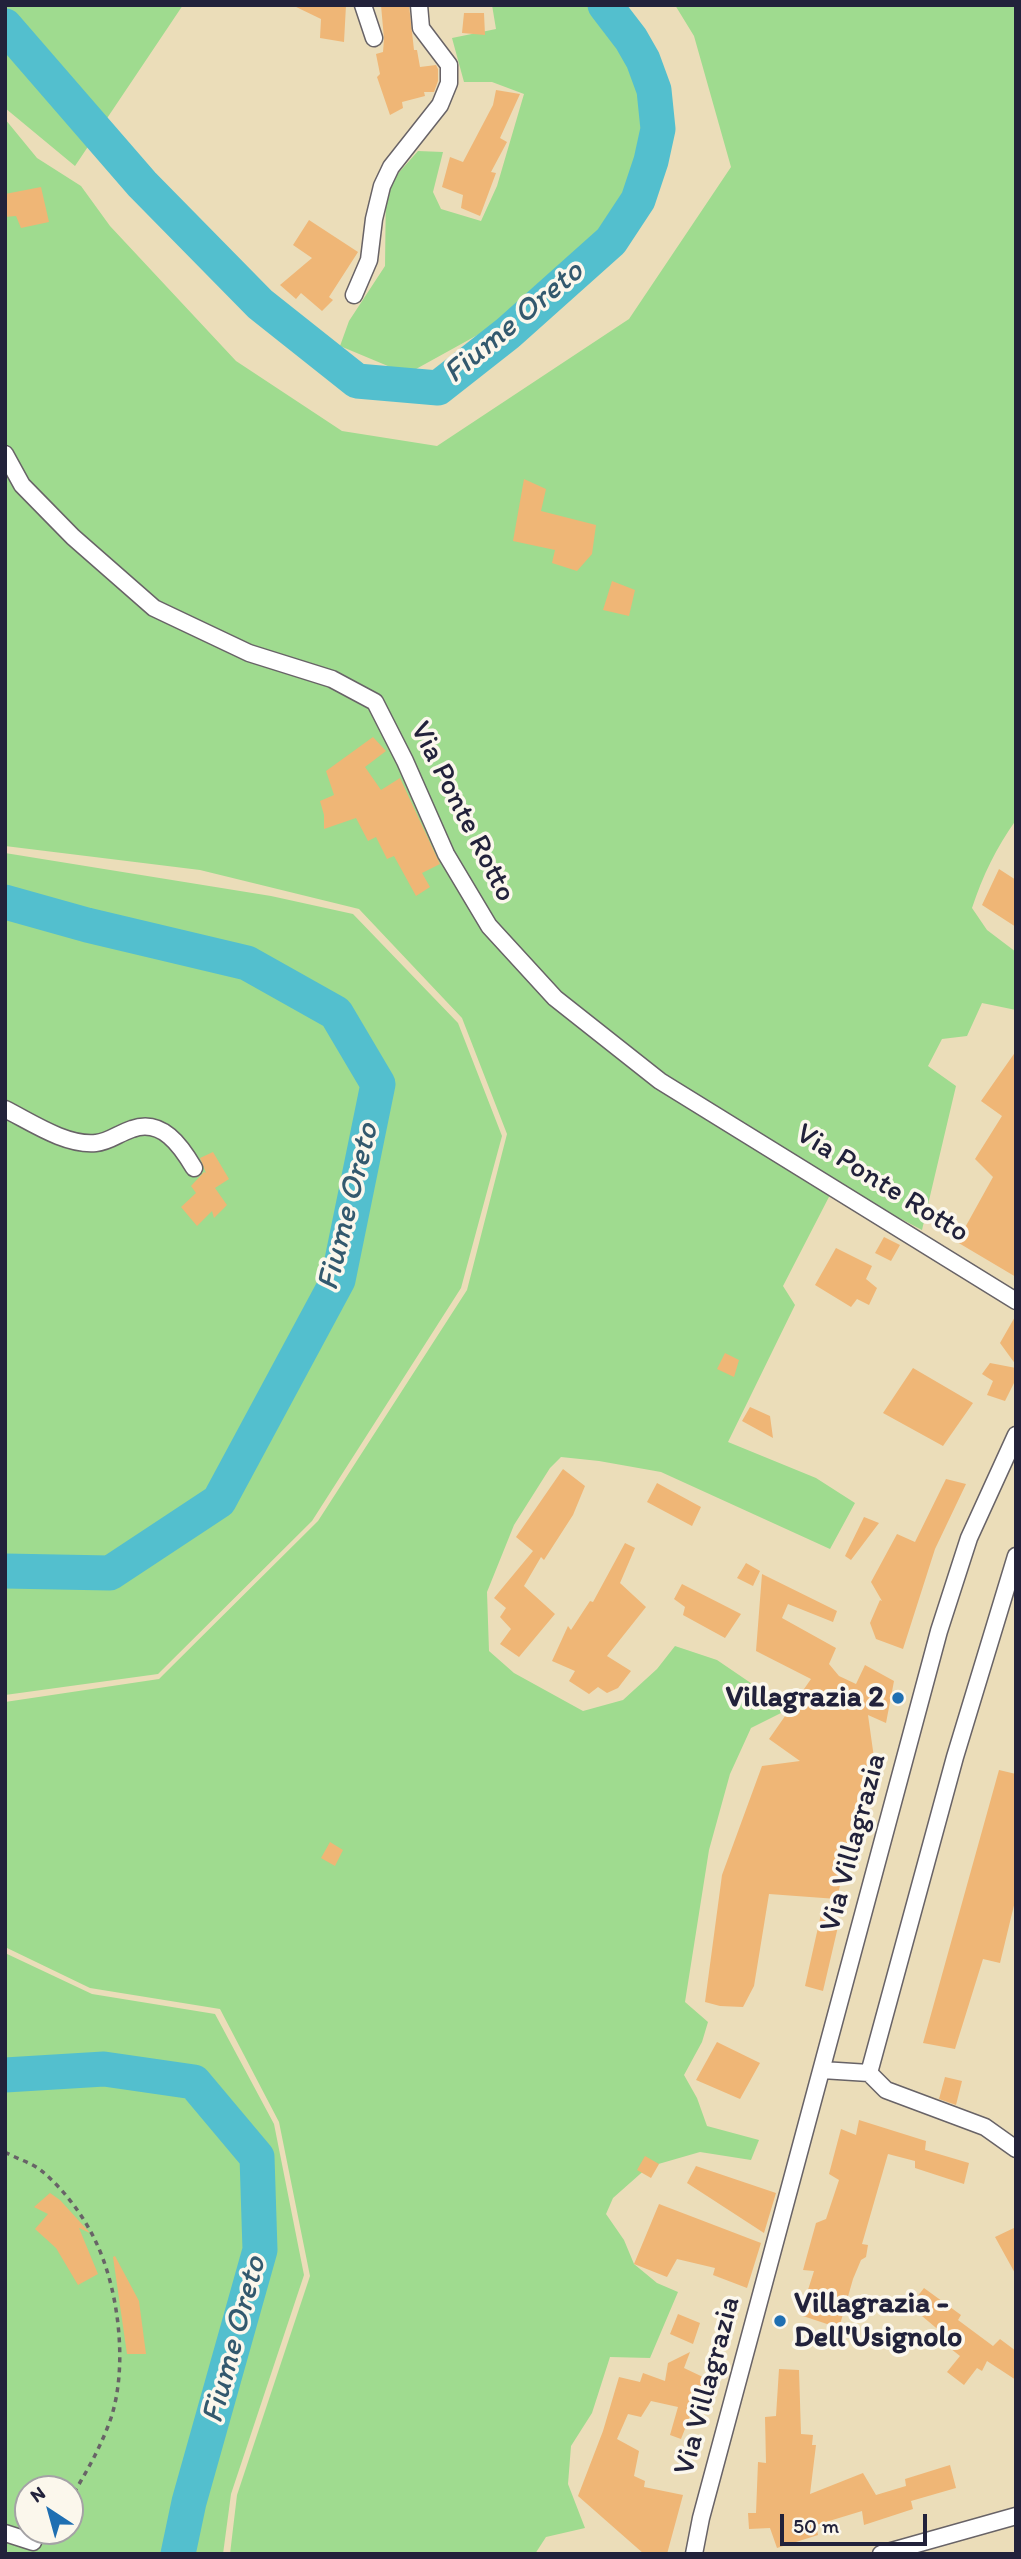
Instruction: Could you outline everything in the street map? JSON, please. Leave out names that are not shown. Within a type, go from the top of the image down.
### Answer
[{"type":"street","points":[[363,5],[374,38]]},
{"type":"street","points":[[354,295],[369,260],[374,219],[382,186],[391,167],[440,105],[449,83],[449,65],[421,28],[419,5]]},
{"type":"street","name":"Via Ponte Rotto","points":[[5,454],[22,485],[73,537],[154,608],[248,653],[332,679],[374,702],[405,761],[446,854],[489,926],[555,998],[660,1081],[1016,1301]]},
{"type":"street","points":[[5,1108],[61,1138],[95,1143],[133,1128],[154,1128],[180,1143],[194,1168]]},
{"type":"street","name":"Via Villagrazia","points":[[694,2554],[701,2518],[939,1632],[970,1538],[1016,1436]]},
{"type":"street","points":[[869,2073],[956,1757],[1016,1556]]},
{"type":"street","points":[[822,2070],[869,2073],[886,2090],[985,2127],[1016,2149]]},
{"type":"street","points":[[881,2554],[1016,2516]]},
{"type":"path","points":[[5,2152],[41,2170],[67,2196],[95,2239],[109,2277],[117,2319],[120,2372],[112,2416],[84,2476]]},
{"type":"green space","points":[[5,5],[183,5],[75,166],[5,108]]},
{"type":"green space","points":[[492,5],[596,5],[635,67],[644,140],[615,212],[566,266],[492,327],[407,374],[340,346],[349,321],[385,266],[386,187],[418,151],[443,152],[433,192],[441,209],[481,221],[497,186],[524,94],[492,82],[464,82],[452,38],[496,29]]},
{"type":"green space","points":[[675,5],[1016,5],[1016,820],[991,862],[972,908],[987,930],[1016,952],[1016,1010],[982,1003],[967,1036],[942,1039],[928,1066],[956,1086],[922,1230],[850,1192],[831,1193],[783,1286],[795,1305],[728,1442],[816,1478],[855,1503],[830,1549],[661,1472],[561,1457],[550,1468],[514,1525],[487,1592],[489,1651],[514,1673],[583,1711],[623,1700],[657,1669],[675,1646],[717,1660],[789,1709],[751,1728],[730,1774],[709,1850],[685,2002],[708,2022],[702,2042],[684,2075],[697,2098],[707,2126],[759,2140],[751,2160],[700,2152],[648,2167],[613,2198],[606,2214],[624,2240],[634,2264],[657,2283],[678,2292],[650,2358],[610,2357],[592,2413],[571,2446],[568,2484],[585,2528],[546,2537],[535,2554],[230,2554],[237,2495],[310,2276],[279,2122],[220,2009],[90,1988],[5,1947],[5,1702],[159,1679],[318,1521],[467,1290],[507,1134],[462,1018],[359,909],[200,870],[5,846],[5,119],[37,158],[81,186],[110,226],[236,361],[342,431],[437,446],[629,319],[731,167],[694,36]]},
{"type":"green space","points":[[5,853],[271,896],[353,914],[458,1023],[502,1136],[461,1288],[312,1521],[158,1674],[5,1695]]},
{"type":"green space","points":[[5,1953],[92,1994],[215,2014],[274,2124],[304,2275],[231,2494],[223,2554],[5,2554]]},
{"type":"building","points":[[292,5],[346,5],[344,42],[320,38],[321,19]]},
{"type":"building","points":[[381,5],[409,5],[414,50],[417,50],[420,67],[436,65],[438,69],[434,92],[424,92],[425,96],[402,102],[403,108],[390,115],[377,77],[380,74],[376,54],[383,52],[384,39]]},
{"type":"building","points":[[464,13],[484,13],[485,35],[462,33]]},
{"type":"building","points":[[496,90],[520,94],[500,138],[507,142],[491,172],[496,173],[480,216],[461,208],[463,195],[442,187],[450,157],[463,162],[493,105]]},
{"type":"building","points":[[41,187],[49,222],[21,228],[16,216],[5,217],[5,194]]},
{"type":"building","points":[[309,220],[358,252],[329,297],[333,300],[322,311],[301,293],[296,299],[280,285],[312,258],[293,245]]},
{"type":"building","points":[[524,479],[546,489],[541,511],[596,525],[592,554],[577,571],[552,563],[555,550],[513,541]]},
{"type":"building","points":[[612,581],[635,590],[629,616],[603,610]]},
{"type":"building","points":[[373,737],[386,751],[365,767],[381,790],[400,778],[440,864],[422,873],[430,887],[416,896],[394,856],[387,859],[376,837],[368,841],[356,818],[324,829],[320,801],[334,795],[326,771]]},
{"type":"building","points":[[999,869],[1016,880],[1016,927],[982,905]]},
{"type":"building","points":[[1016,1051],[1016,1277],[957,1242],[993,1177],[975,1159],[1002,1116],[981,1101]]},
{"type":"building","points":[[213,1152],[229,1179],[215,1188],[227,1205],[214,1218],[212,1211],[197,1226],[181,1207],[196,1193],[191,1186],[206,1173],[200,1158]]},
{"type":"building","points":[[884,1237],[900,1245],[891,1261],[875,1253]]},
{"type":"building","points":[[836,1248],[872,1266],[866,1279],[877,1288],[869,1305],[857,1299],[851,1307],[815,1285]]},
{"type":"building","points":[[1016,1315],[1016,1365],[1000,1343]]},
{"type":"building","points":[[725,1353],[739,1360],[734,1377],[717,1369]]},
{"type":"building","points":[[990,1363],[1016,1368],[1016,1379],[1005,1401],[987,1395],[993,1381],[982,1374]]},
{"type":"building","points":[[913,1368],[973,1403],[943,1446],[883,1413]]},
{"type":"building","points":[[750,1407],[770,1416],[773,1438],[742,1421]]},
{"type":"building","points":[[563,1469],[585,1486],[573,1515],[544,1560],[541,1557],[524,1586],[555,1614],[519,1657],[500,1644],[511,1629],[500,1617],[506,1608],[494,1598],[533,1551],[516,1537]]},
{"type":"building","points":[[946,1479],[966,1484],[935,1549],[903,1649],[876,1639],[870,1623],[880,1600],[882,1601],[871,1582],[897,1534],[915,1542]]},
{"type":"building","points":[[657,1483],[701,1507],[692,1526],[647,1502]]},
{"type":"building","points":[[864,1517],[879,1523],[851,1560],[845,1556]]},
{"type":"building","points":[[625,1543],[635,1548],[620,1583],[646,1607],[607,1656],[631,1671],[618,1688],[607,1693],[598,1687],[589,1694],[569,1681],[575,1671],[552,1661],[568,1626],[571,1630],[590,1601],[593,1602]]},
{"type":"building","points":[[746,1563],[760,1571],[753,1586],[737,1578]]},
{"type":"building","points":[[762,1574],[837,1611],[833,1622],[788,1604],[782,1618],[836,1648],[829,1664],[839,1676],[856,1684],[865,1665],[894,1681],[886,1723],[868,1715],[875,1765],[852,1815],[856,1818],[852,1827],[855,1830],[837,1861],[845,1863],[837,1899],[769,1894],[754,1986],[743,2007],[720,2006],[705,2002],[722,1875],[762,1766],[800,1761],[769,1739],[811,1679],[756,1651]]},
{"type":"building","points":[[682,1584],[741,1614],[725,1638],[683,1615],[685,1607],[674,1599]]},
{"type":"building","points":[[999,1770],[1016,1774],[1016,1897],[1000,1963],[983,1959],[955,2049],[923,2043]]},
{"type":"building","points":[[330,1842],[343,1850],[335,1866],[321,1858]]},
{"type":"building","points":[[821,1914],[840,1918],[823,1991],[805,1986]]},
{"type":"building","points":[[717,2042],[760,2063],[740,2099],[696,2080]]},
{"type":"building","points":[[945,2077],[962,2081],[956,2105],[939,2099]]},
{"type":"building","points":[[859,2120],[926,2141],[925,2150],[969,2163],[964,2184],[915,2168],[915,2161],[888,2154],[862,2244],[868,2245],[866,2257],[861,2260],[853,2279],[839,2328],[800,2315],[814,2271],[803,2270],[816,2223],[826,2219],[839,2180],[829,2174],[841,2129],[856,2135]]},
{"type":"building","points":[[645,2156],[659,2164],[651,2178],[637,2170]]},
{"type":"building","points":[[696,2166],[776,2193],[764,2233],[687,2183]]},
{"type":"building","points":[[50,2193],[60,2200],[90,2233],[79,2228],[98,2274],[78,2285],[56,2248],[35,2229],[48,2214],[34,2207]]},
{"type":"building","points":[[659,2204],[761,2243],[747,2288],[713,2275],[715,2268],[677,2259],[667,2277],[634,2264]]},
{"type":"building","points":[[1016,2227],[1016,2275],[995,2237]]},
{"type":"building","points":[[115,2256],[139,2301],[146,2354],[127,2354],[113,2257]]},
{"type":"building","points":[[924,2288],[961,2315],[958,2320],[993,2346],[1000,2339],[1016,2351],[1016,2380],[987,2361],[982,2371],[977,2368],[964,2385],[947,2372],[960,2356],[941,2341],[941,2332],[910,2306]]},
{"type":"building","points":[[678,2314],[700,2323],[693,2344],[670,2334]]},
{"type":"building","points":[[690,2352],[684,2368],[705,2378],[681,2439],[670,2435],[678,2407],[651,2401],[641,2417],[628,2414],[617,2439],[639,2451],[634,2476],[645,2481],[644,2487],[683,2495],[667,2554],[644,2554],[578,2496],[603,2431],[619,2377],[640,2382],[643,2373],[665,2381],[668,2363]]},
{"type":"building","points":[[779,2369],[799,2370],[801,2434],[813,2435],[812,2445],[816,2445],[810,2494],[863,2473],[876,2495],[906,2486],[905,2479],[950,2465],[956,2488],[911,2501],[913,2509],[864,2525],[862,2511],[816,2525],[818,2535],[777,2548],[770,2528],[749,2529],[748,2513],[756,2513],[758,2462],[766,2463],[765,2417],[776,2416]]},
{"type":"waterway","name":"Fiume Oreto","points":[[5,26],[142,184],[260,304],[357,381],[438,388],[508,333],[611,241],[638,200],[658,129],[654,90],[643,60],[631,39],[605,5]]},
{"type":"waterway","name":"Fiume Oreto","points":[[5,902],[87,925],[247,963],[336,1013],[378,1084],[338,1280],[219,1501],[110,1573],[5,1571]]},
{"type":"waterway","name":"Fiume Oreto","points":[[5,2075],[104,2069],[194,2082],[257,2157],[260,2250],[189,2502],[178,2554]]},
{"type":"place","name":"Villagrazia 2","points":[[898,1698]]},
{"type":"place","name":"Villagrazia - Dell'Usignolo","points":[[780,2321]]}]
